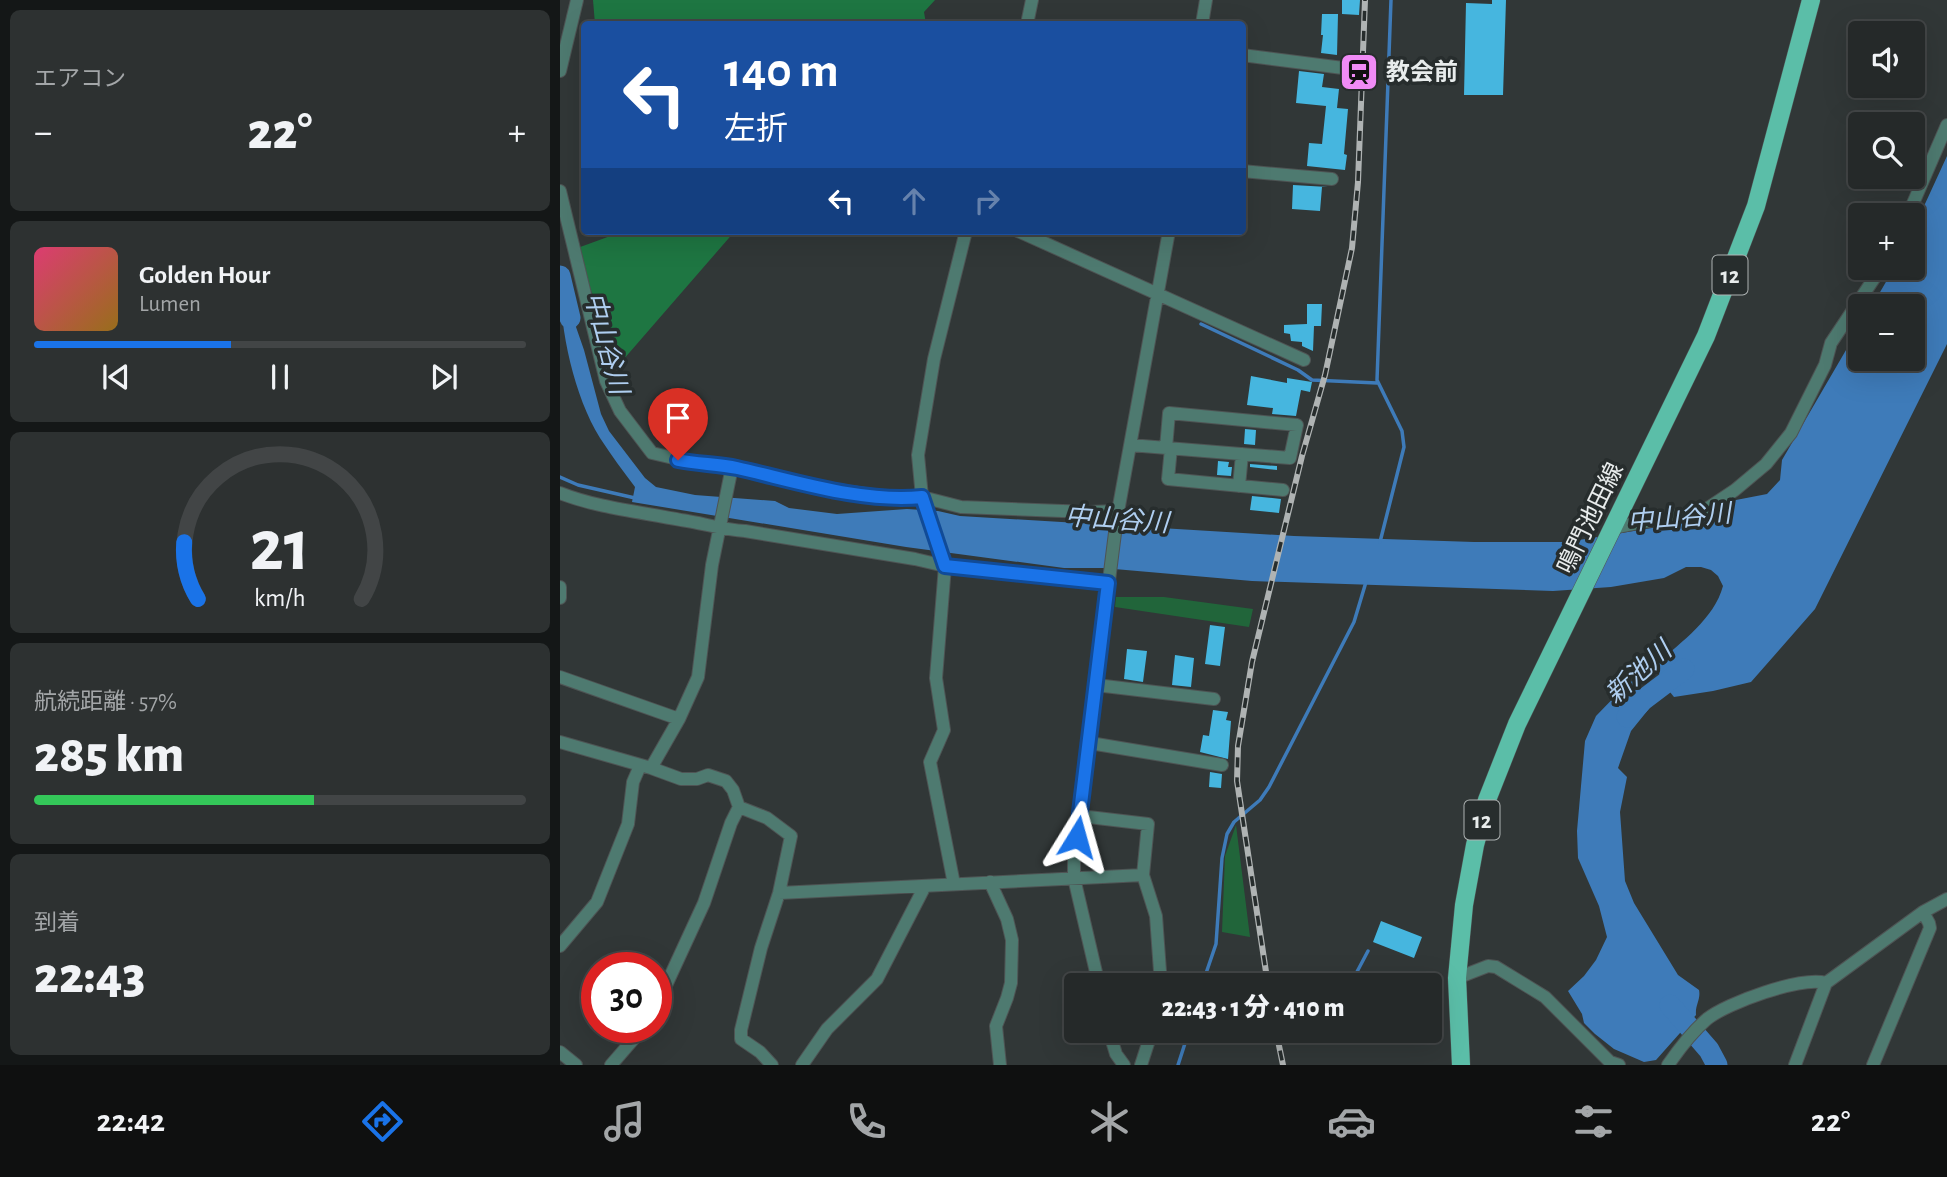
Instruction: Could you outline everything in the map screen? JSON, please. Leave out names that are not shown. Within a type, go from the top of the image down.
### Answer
[{"type":"main road","name":"鳴門池田線","points":[[1461,1065],[1457,978],[1464,905],[1475,845],[1488,800],[1517,724],[1706,336],[1756,206],[1811,0]]},
{"type":"street","points":[[560,71],[577,0]]},
{"type":"street","points":[[1028,21],[1032,0]]},
{"type":"street","points":[[1202,21],[1206,0]]},
{"type":"street","points":[[1246,56],[1343,68]]},
{"type":"street","points":[[1913,203],[1947,125]]},
{"type":"street","points":[[1246,171],[1332,179]]},
{"type":"street","points":[[560,191],[606,381],[620,411],[652,453],[816,487],[961,507],[1118,514]]},
{"type":"street","points":[[954,884],[930,762],[944,730],[936,678],[944,562],[924,501],[918,455],[924,409],[965,235]]},
{"type":"street","points":[[1027,235],[1304,360]]},
{"type":"street","points":[[1096,973],[1074,878],[1074,858],[1108,580],[1168,235]]},
{"type":"street","points":[[1611,531],[1704,510],[1735,490],[1766,464],[1791,433],[1825,365],[1831,343],[1873,280]]},
{"type":"street","points":[[1130,445],[1169,448],[1290,458],[1297,425],[1169,413],[1169,448],[1168,479],[1283,490]]},
{"type":"street","points":[[1239,486],[1242,454]]},
{"type":"street","points":[[560,946],[597,902],[628,824],[633,782],[679,719],[698,677],[712,565],[732,469]]},
{"type":"street","points":[[561,495],[609,507],[902,557],[1108,580]]},
{"type":"street","points":[[560,587],[560,598]]},
{"type":"street","points":[[560,677],[679,719]]},
{"type":"street","points":[[1096,684],[1214,699]]},
{"type":"street","points":[[560,742],[681,779],[697,779],[708,775],[726,781],[733,790],[739,807],[704,903],[672,972]]},
{"type":"street","points":[[1090,743],[1222,765]]},
{"type":"street","points":[[739,807],[767,818],[791,836],[779,893],[761,948],[741,1030],[741,1039],[760,1052],[772,1065]]},
{"type":"street","points":[[1080,816],[1148,824],[1143,875],[1156,916],[1160,973]]},
{"type":"street","points":[[779,893],[1143,875]]},
{"type":"street","points":[[990,882],[1007,919],[1012,940],[1011,983],[996,1026],[1000,1065]]},
{"type":"street","points":[[802,1065],[827,1029],[877,979],[925,886]]},
{"type":"street","points":[[1795,1065],[1826,983],[1923,912],[1947,899]]},
{"type":"street","points":[[1873,1065],[1930,928],[1923,912]]},
{"type":"street","points":[[1457,978],[1488,966],[1496,967],[1545,997],[1610,1062],[1619,1065]]},
{"type":"street","points":[[1668,1065],[1678,1050],[1707,1020],[1728,1005],[1784,986],[1819,981],[1826,983]]},
{"type":"street","points":[[611,1065],[630,1043]]},
{"type":"street","points":[[1113,1043],[1124,1065]]},
{"type":"street","points":[[1141,1065],[1148,1043]]},
{"type":"street","points":[[560,1052],[576,1065]]},
{"type":"green space","points":[[593,0],[935,0],[924,12],[926,21],[595,21]]},
{"type":"green space","points":[[613,235],[732,235],[623,360],[572,250]]},
{"type":"green space","points":[[1116,597],[1164,597],[1253,609],[1249,627],[1115,607]]},
{"type":"green space","points":[[1236,825],[1250,937],[1222,932],[1225,856]]},
{"type":"water","points":[[1947,156],[1947,344],[1815,609],[1751,682],[1674,697],[1661,681],[1657,664],[1705,619],[1719,598],[1723,586],[1718,576],[1701,567],[1686,567],[1664,578],[1611,587],[1553,591],[1252,581],[1103,568],[1064,568],[906,547],[632,502],[635,487],[600,438],[583,403],[570,362],[561,300],[560,281],[584,350],[601,414],[609,431],[645,478],[656,487],[695,495],[775,501],[789,508],[837,514],[907,509],[960,516],[1294,536],[1567,542],[1664,526],[1708,515],[1736,500],[1767,494],[1780,480],[1782,460],[1848,347],[1848,371],[1925,371],[1925,294],[1879,294],[1887,280],[1925,280],[1925,204]]},
{"type":"water","points":[[1635,681],[1652,705],[1631,731],[1618,768],[1627,777],[1620,812],[1625,881],[1634,903],[1678,975],[1699,990],[1696,1015],[1656,1060],[1644,1062],[1614,1049],[1595,1034],[1584,1023],[1582,1014],[1568,991],[1596,960],[1607,937],[1599,906],[1578,858],[1577,831],[1585,741],[1596,716],[1629,682]]},
{"type":"building","points":[[1342,0],[1360,0],[1359,15],[1342,14]]},
{"type":"building","points":[[1492,0],[1506,0],[1503,95],[1464,95],[1466,3],[1492,4]]},
{"type":"building","points":[[1322,14],[1338,14],[1337,55],[1321,53]]},
{"type":"building","points":[[1299,71],[1324,74],[1322,87],[1339,89],[1337,108],[1348,109],[1345,170],[1307,166],[1309,143],[1322,144],[1326,106],[1296,103]]},
{"type":"building","points":[[1293,185],[1328,187],[1322,187],[1320,211],[1292,209]]},
{"type":"building","points":[[1307,304],[1322,304],[1321,326],[1314,326],[1313,351],[1302,346],[1302,342],[1291,341],[1290,334],[1284,333],[1284,325],[1307,324]]},
{"type":"building","points":[[1251,376],[1287,383],[1287,378],[1312,382],[1310,392],[1301,390],[1296,416],[1272,414],[1273,408],[1247,405]]},
{"type":"building","points":[[1245,429],[1256,430],[1255,445],[1244,444]]},
{"type":"building","points":[[1218,461],[1229,462],[1228,467],[1232,467],[1231,476],[1217,475]]},
{"type":"building","points":[[1250,464],[1277,466],[1277,470],[1250,467]]},
{"type":"building","points":[[1252,496],[1281,499],[1279,513],[1250,510]]},
{"type":"building","points":[[1210,625],[1225,627],[1220,666],[1205,664]]},
{"type":"building","points":[[1127,649],[1147,651],[1143,682],[1124,679]]},
{"type":"building","points":[[1175,655],[1194,658],[1191,687],[1172,685]]},
{"type":"building","points":[[1213,710],[1228,712],[1226,720],[1231,721],[1228,759],[1200,752],[1203,735],[1209,736]]},
{"type":"building","points":[[1210,772],[1222,774],[1221,788],[1209,787]]},
{"type":"building","points":[[1381,921],[1422,937],[1414,958],[1373,942]]},
{"type":"waterway","points":[[1380,542],[1404,447],[1402,431],[1377,380],[1391,0]]},
{"type":"waterway","name":"中山谷川","points":[[560,276],[570,318]]},
{"type":"waterway","points":[[1201,324],[1298,370],[1312,380],[1377,383]]},
{"type":"waterway","points":[[560,477],[578,485],[635,498]]},
{"type":"waterway","points":[[1206,973],[1216,944],[1222,858],[1227,834],[1234,822],[1260,800],[1269,787],[1354,622],[1366,582]]},
{"type":"waterway","name":"新池川","points":[[1627,717],[1643,700],[1684,669]]},
{"type":"waterway","points":[[1356,973],[1368,951]]},
{"type":"waterway","name":"新池川","points":[[1670,1005],[1709,1050],[1717,1065]]},
{"type":"waterway","points":[[1178,1065],[1185,1043]]},
{"type":"railway","points":[[1266,973],[1237,781],[1238,746],[1252,662],[1302,456],[1325,375],[1352,248],[1358,182],[1365,0]]},
{"type":"railway","points":[[1278,1043],[1283,1065]]},
{"type":"place","name":"教会前","points":[[1359,72]]},
{"type":"route","points":[[678,460],[732,467],[816,487],[901,499],[922,497],[945,566],[1108,583],[1077,837]]}]
